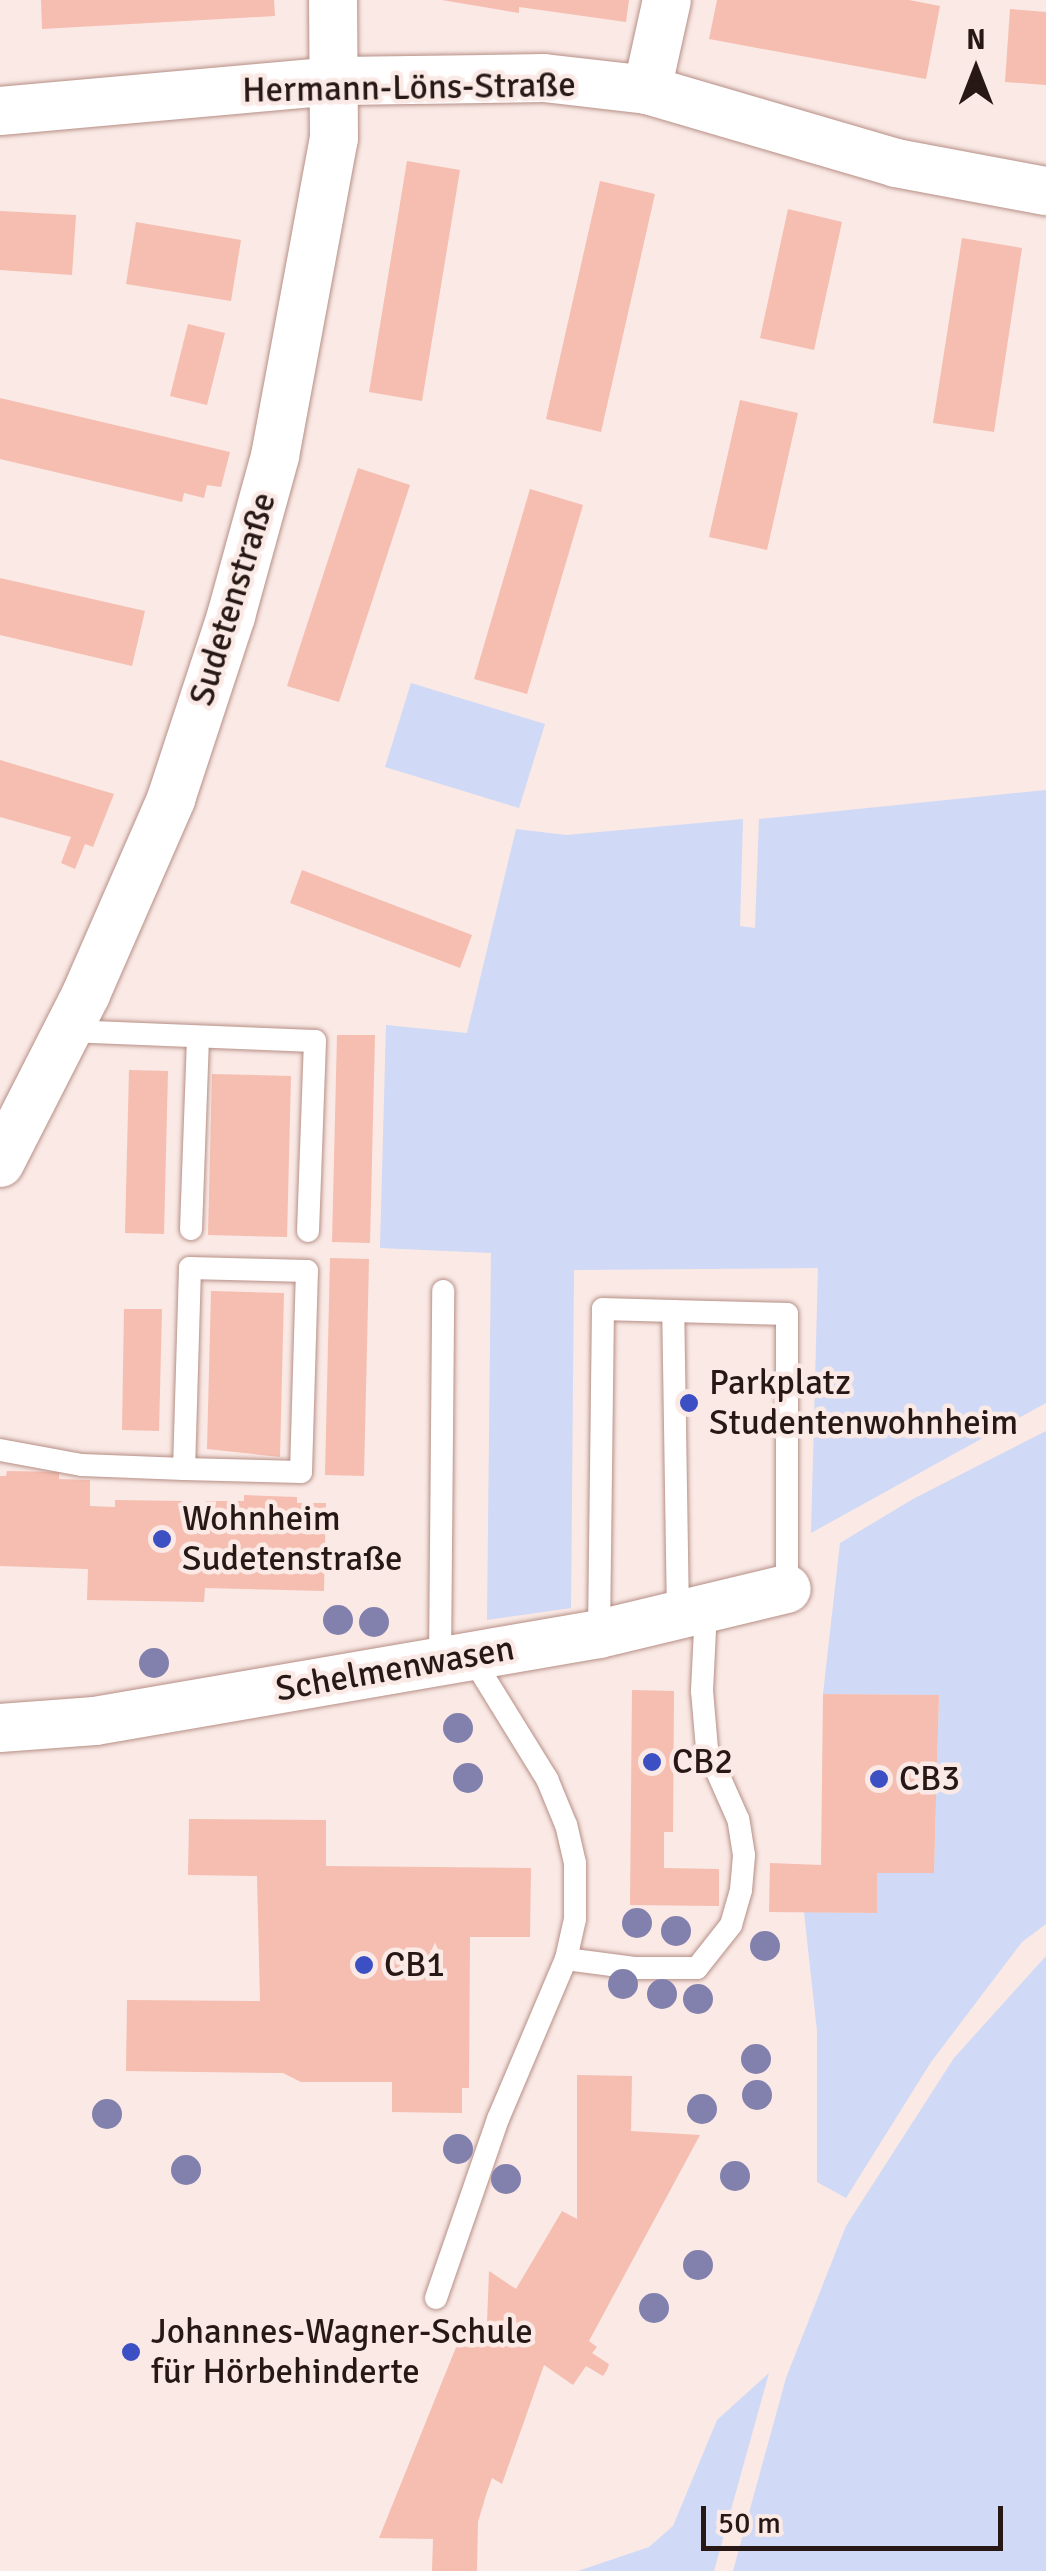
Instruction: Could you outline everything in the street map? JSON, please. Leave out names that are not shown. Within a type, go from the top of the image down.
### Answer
[{"type":"street","name":"Sudetenstraße","points":[[0,1163],[67,1031],[171,799],[231,616],[275,456],[334,139],[337,82],[333,0]]},
{"type":"street","points":[[647,90],[667,0]]},
{"type":"street","name":"Hermann-Löns-Straße","points":[[0,111],[337,82],[544,78],[647,90],[896,163],[1046,192]]},
{"type":"street","name":"Schelmenwasen","points":[[0,1728],[95,1721],[599,1634],[787,1590]]},
{"type":"lane","points":[[67,1031],[316,1041],[308,1230]]},
{"type":"lane","points":[[191,1228],[198,1037]]},
{"type":"lane","points":[[0,1450],[82,1465],[184,1469],[301,1472],[306,1271],[190,1268],[184,1469]]},
{"type":"lane","points":[[436,2298],[498,2119],[566,1959],[575,1918],[575,1864],[566,1825],[547,1778],[455,1659],[443,1290]]},
{"type":"lane","points":[[599,1634],[603,1309],[787,1314],[787,1590]]},
{"type":"lane","points":[[566,1959],[634,1968],[697,1968],[730,1925],[741,1890],[744,1855],[738,1819],[706,1749],[692,1613],[672,1311]]},
{"type":"shaded area","points":[[411,683],[545,724],[519,808],[385,767]]},
{"type":"shaded area","points":[[1046,790],[1046,1403],[811,1533],[818,1268],[574,1270],[571,1608],[487,1620],[491,1253],[380,1248],[386,1025],[467,1033],[516,829],[566,835],[743,819],[740,926],[755,928],[759,819]]},
{"type":"shaded area","points":[[1046,1431],[1046,1924],[1022,1942],[931,2062],[846,2198],[817,2182],[817,2031],[804,1912],[876,1913],[877,1873],[934,1873],[939,1695],[823,1694],[840,1543],[913,1499]]},
{"type":"shaded area","points":[[1046,1956],[1046,2571],[733,2571],[786,2378],[846,2226],[954,2058]]},
{"type":"shaded area","points":[[769,2373],[714,2571],[578,2571],[649,2547],[673,2526],[717,2420]]},
{"type":"building","points":[[41,0],[274,0],[275,16],[42,29]]},
{"type":"building","points":[[442,0],[629,0],[626,22],[519,7],[519,13]]},
{"type":"building","points":[[717,0],[909,0],[940,6],[926,79],[709,39]]},
{"type":"building","points":[[1010,9],[1046,12],[1046,85],[1005,82]]},
{"type":"building","points":[[407,161],[460,170],[422,401],[369,392]]},
{"type":"building","points":[[600,181],[655,194],[601,432],[546,419]]},
{"type":"building","points":[[788,209],[842,222],[814,350],[760,338]]},
{"type":"building","points":[[0,211],[76,215],[72,275],[0,270]]},
{"type":"building","points":[[136,222],[241,240],[231,301],[126,284]]},
{"type":"building","points":[[962,238],[1022,248],[994,432],[933,423]]},
{"type":"building","points":[[188,324],[225,333],[207,405],[170,396]]},
{"type":"building","points":[[0,398],[230,452],[221,487],[207,485],[204,498],[184,493],[182,502],[0,459]]},
{"type":"building","points":[[740,400],[798,413],[767,550],[709,537]]},
{"type":"building","points":[[358,468],[410,485],[339,702],[287,686]]},
{"type":"building","points":[[530,489],[583,505],[527,694],[474,679]]},
{"type":"building","points":[[0,578],[145,611],[132,666],[0,635]]},
{"type":"building","points":[[0,760],[114,794],[93,847],[85,844],[75,869],[61,863],[71,837],[0,817]]},
{"type":"building","points":[[302,870],[472,935],[460,968],[290,903]]},
{"type":"building","points":[[337,1035],[375,1035],[370,1243],[332,1242]]},
{"type":"building","points":[[129,1070],[168,1071],[164,1234],[125,1233]]},
{"type":"building","points":[[212,1074],[291,1076],[287,1237],[208,1235]]},
{"type":"building","points":[[330,1258],[369,1259],[364,1476],[325,1475]]},
{"type":"building","points":[[211,1291],[284,1293],[280,1457],[207,1449]]},
{"type":"building","points":[[124,1309],[162,1309],[159,1431],[122,1430]]},
{"type":"building","name":"Wohnheim Sudetenstraße","points":[[7,1471],[59,1472],[59,1479],[90,1480],[90,1506],[115,1507],[115,1500],[182,1501],[181,1512],[206,1513],[206,1501],[244,1501],[244,1495],[297,1497],[297,1503],[326,1503],[324,1591],[205,1588],[204,1602],[87,1600],[88,1569],[0,1566],[0,1476],[6,1476]]},
{"type":"building","name":"CB2","points":[[632,1690],[674,1691],[673,1832],[664,1832],[664,1868],[719,1869],[719,1906],[630,1905]]},
{"type":"building","name":"CB3","points":[[823,1694],[939,1695],[934,1873],[877,1873],[877,1913],[769,1912],[770,1863],[821,1865]]},
{"type":"building","name":"CB1","points":[[189,1819],[326,1820],[326,1866],[531,1868],[530,1937],[470,1937],[469,2088],[462,2088],[462,2113],[392,2112],[392,2082],[301,2082],[283,2073],[126,2071],[127,2000],[260,2001],[257,1876],[188,1875]]},
{"type":"building","points":[[577,2075],[632,2076],[631,2131],[700,2135],[589,2341],[597,2347],[592,2353],[609,2364],[607,2370],[603,2376],[586,2366],[573,2385],[544,2365],[502,2484],[492,2478],[486,2495],[478,2522],[477,2571],[432,2571],[433,2539],[379,2538],[467,2320],[487,2323],[489,2271],[516,2289],[562,2211],[577,2219]]},
{"type":"place","name":"Parkplatz Studentenwohnheim","points":[[689,1403]]},
{"type":"place","name":"Wohnheim Sudetenstraße","points":[[162,1539]]},
{"type":"place","name":"CB2","points":[[652,1762]]},
{"type":"place","name":"CB3","points":[[879,1779]]},
{"type":"place","name":"CB1","points":[[364,1965]]},
{"type":"place","name":"Johannes-Wagner-Schule für Hörbehinderte","points":[[131,2352]]}]
